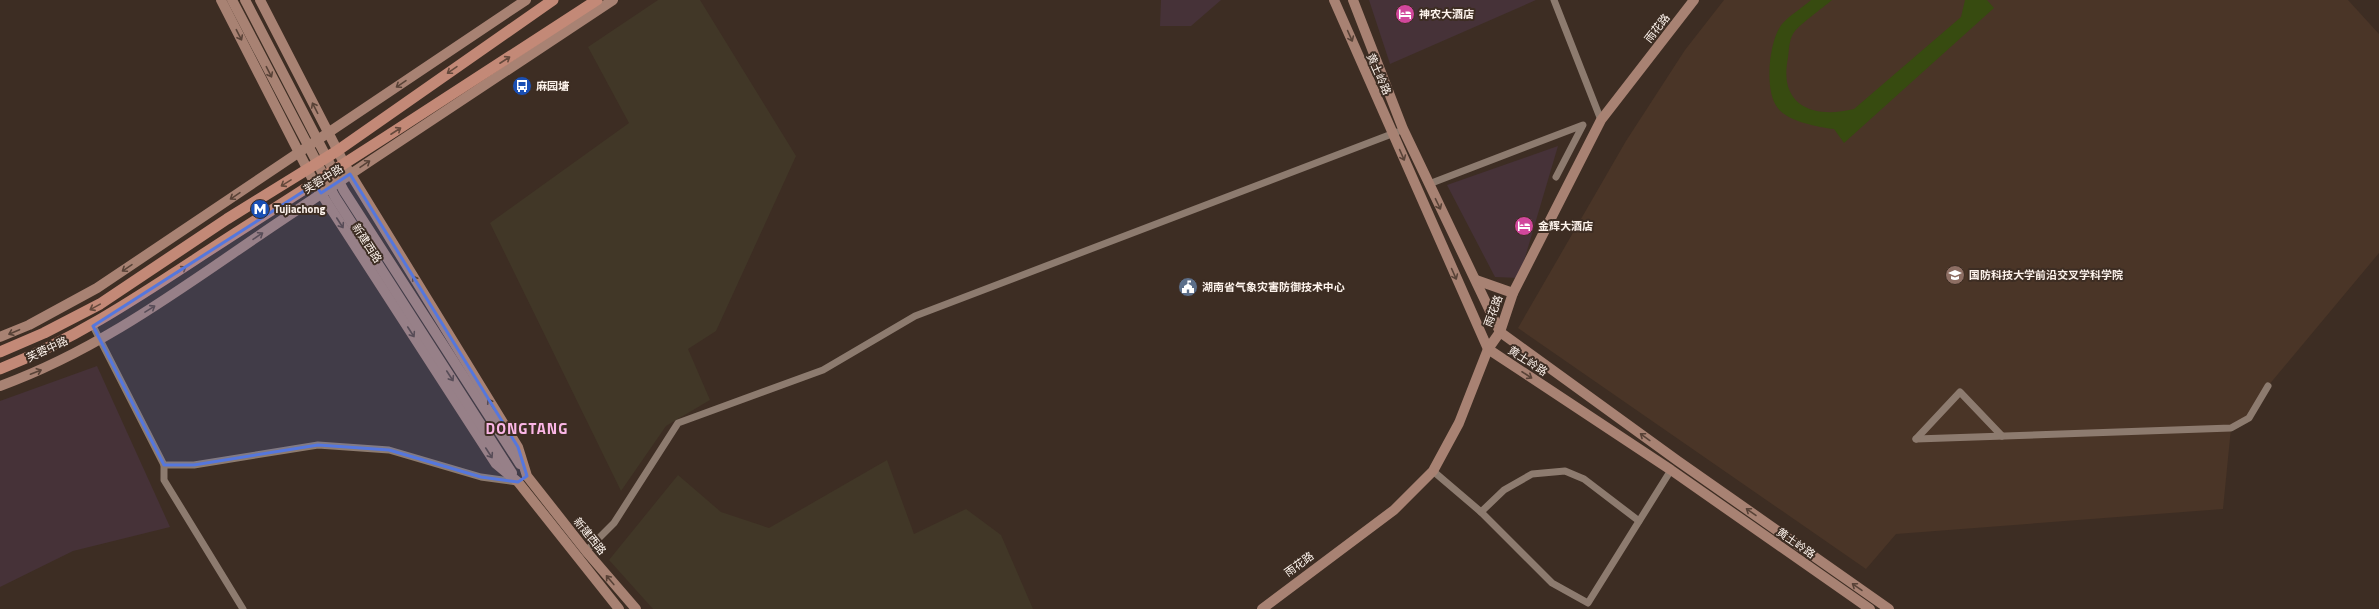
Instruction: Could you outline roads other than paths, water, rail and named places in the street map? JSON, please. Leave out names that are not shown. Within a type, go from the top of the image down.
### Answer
[{"type":"main road","name":"芙蓉中路","points":[[0,352],[44,333],[100,304],[227,219],[337,151],[553,0]]},
{"type":"main road","name":"芙蓉中路","points":[[0,369],[36,355],[93,326],[318,189],[597,0]]},
{"type":"street","name":"新建西路","points":[[221,0],[298,153],[318,189],[496,464],[518,482]]},
{"type":"street","name":"新建西路","points":[[232,0],[334,197],[518,482],[619,609]]},
{"type":"street","name":"新建西路","points":[[245,0],[344,191],[527,476],[586,551],[636,609]]},
{"type":"street","name":"新建西路","points":[[260,0],[347,169],[518,447],[527,476]]},
{"type":"street","points":[[0,337],[36,322],[97,288],[526,0]]},
{"type":"street","points":[[347,169],[613,0]]},
{"type":"street","name":"黄土岭路","points":[[1334,0],[1488,349],[1671,470],[1870,609]]},
{"type":"street","name":"黄土岭路","points":[[1353,0],[1403,129],[1500,332],[1678,461],[1889,609]]},
{"type":"street","points":[[1554,0],[1601,120]]},
{"type":"street","name":"雨花路","points":[[1262,609],[1394,510],[1433,470],[1459,422],[1488,349],[1500,332],[1513,293],[1601,120],[1694,0]]},
{"type":"street","points":[[1429,184],[1583,125],[1556,177]]},
{"type":"street","points":[[586,551],[614,523],[678,423],[823,370],[915,316],[1403,129]]},
{"type":"street","points":[[0,386],[47,368],[100,340],[163,300],[318,189]]},
{"type":"street","points":[[1476,280],[1513,293]]},
{"type":"street","points":[[93,326],[164,465],[164,480],[243,609]]},
{"type":"street","points":[[2002,436],[1960,392],[1916,439],[1939,438],[2002,436],[2231,428],[2249,418],[2268,386]]},
{"type":"street","points":[[164,465],[194,465],[318,445],[389,450],[481,477],[518,482],[527,476]]},
{"type":"street","points":[[1433,470],[1481,512],[1552,583],[1588,603],[1671,470]]},
{"type":"street","points":[[1481,512],[1504,490],[1532,474],[1565,471],[1584,479],[1639,521]]},
{"type":"place","name":"神农大酒店","points":[[1405,14]]},
{"type":"place","name":"麻园塘","points":[[522,86]]},
{"type":"place","name":"Tujiachong","points":[[260,209]]},
{"type":"place","name":"金辉大酒店","points":[[1524,226]]},
{"type":"place","name":"国防科技大学前沿交叉学科学院","points":[[1955,275]]},
{"type":"place","name":"湖南省气象灾害防御技术中心","points":[[1188,287]]},
{"type":"district","name":"DONGTANG","points":[[527,428]]}]
